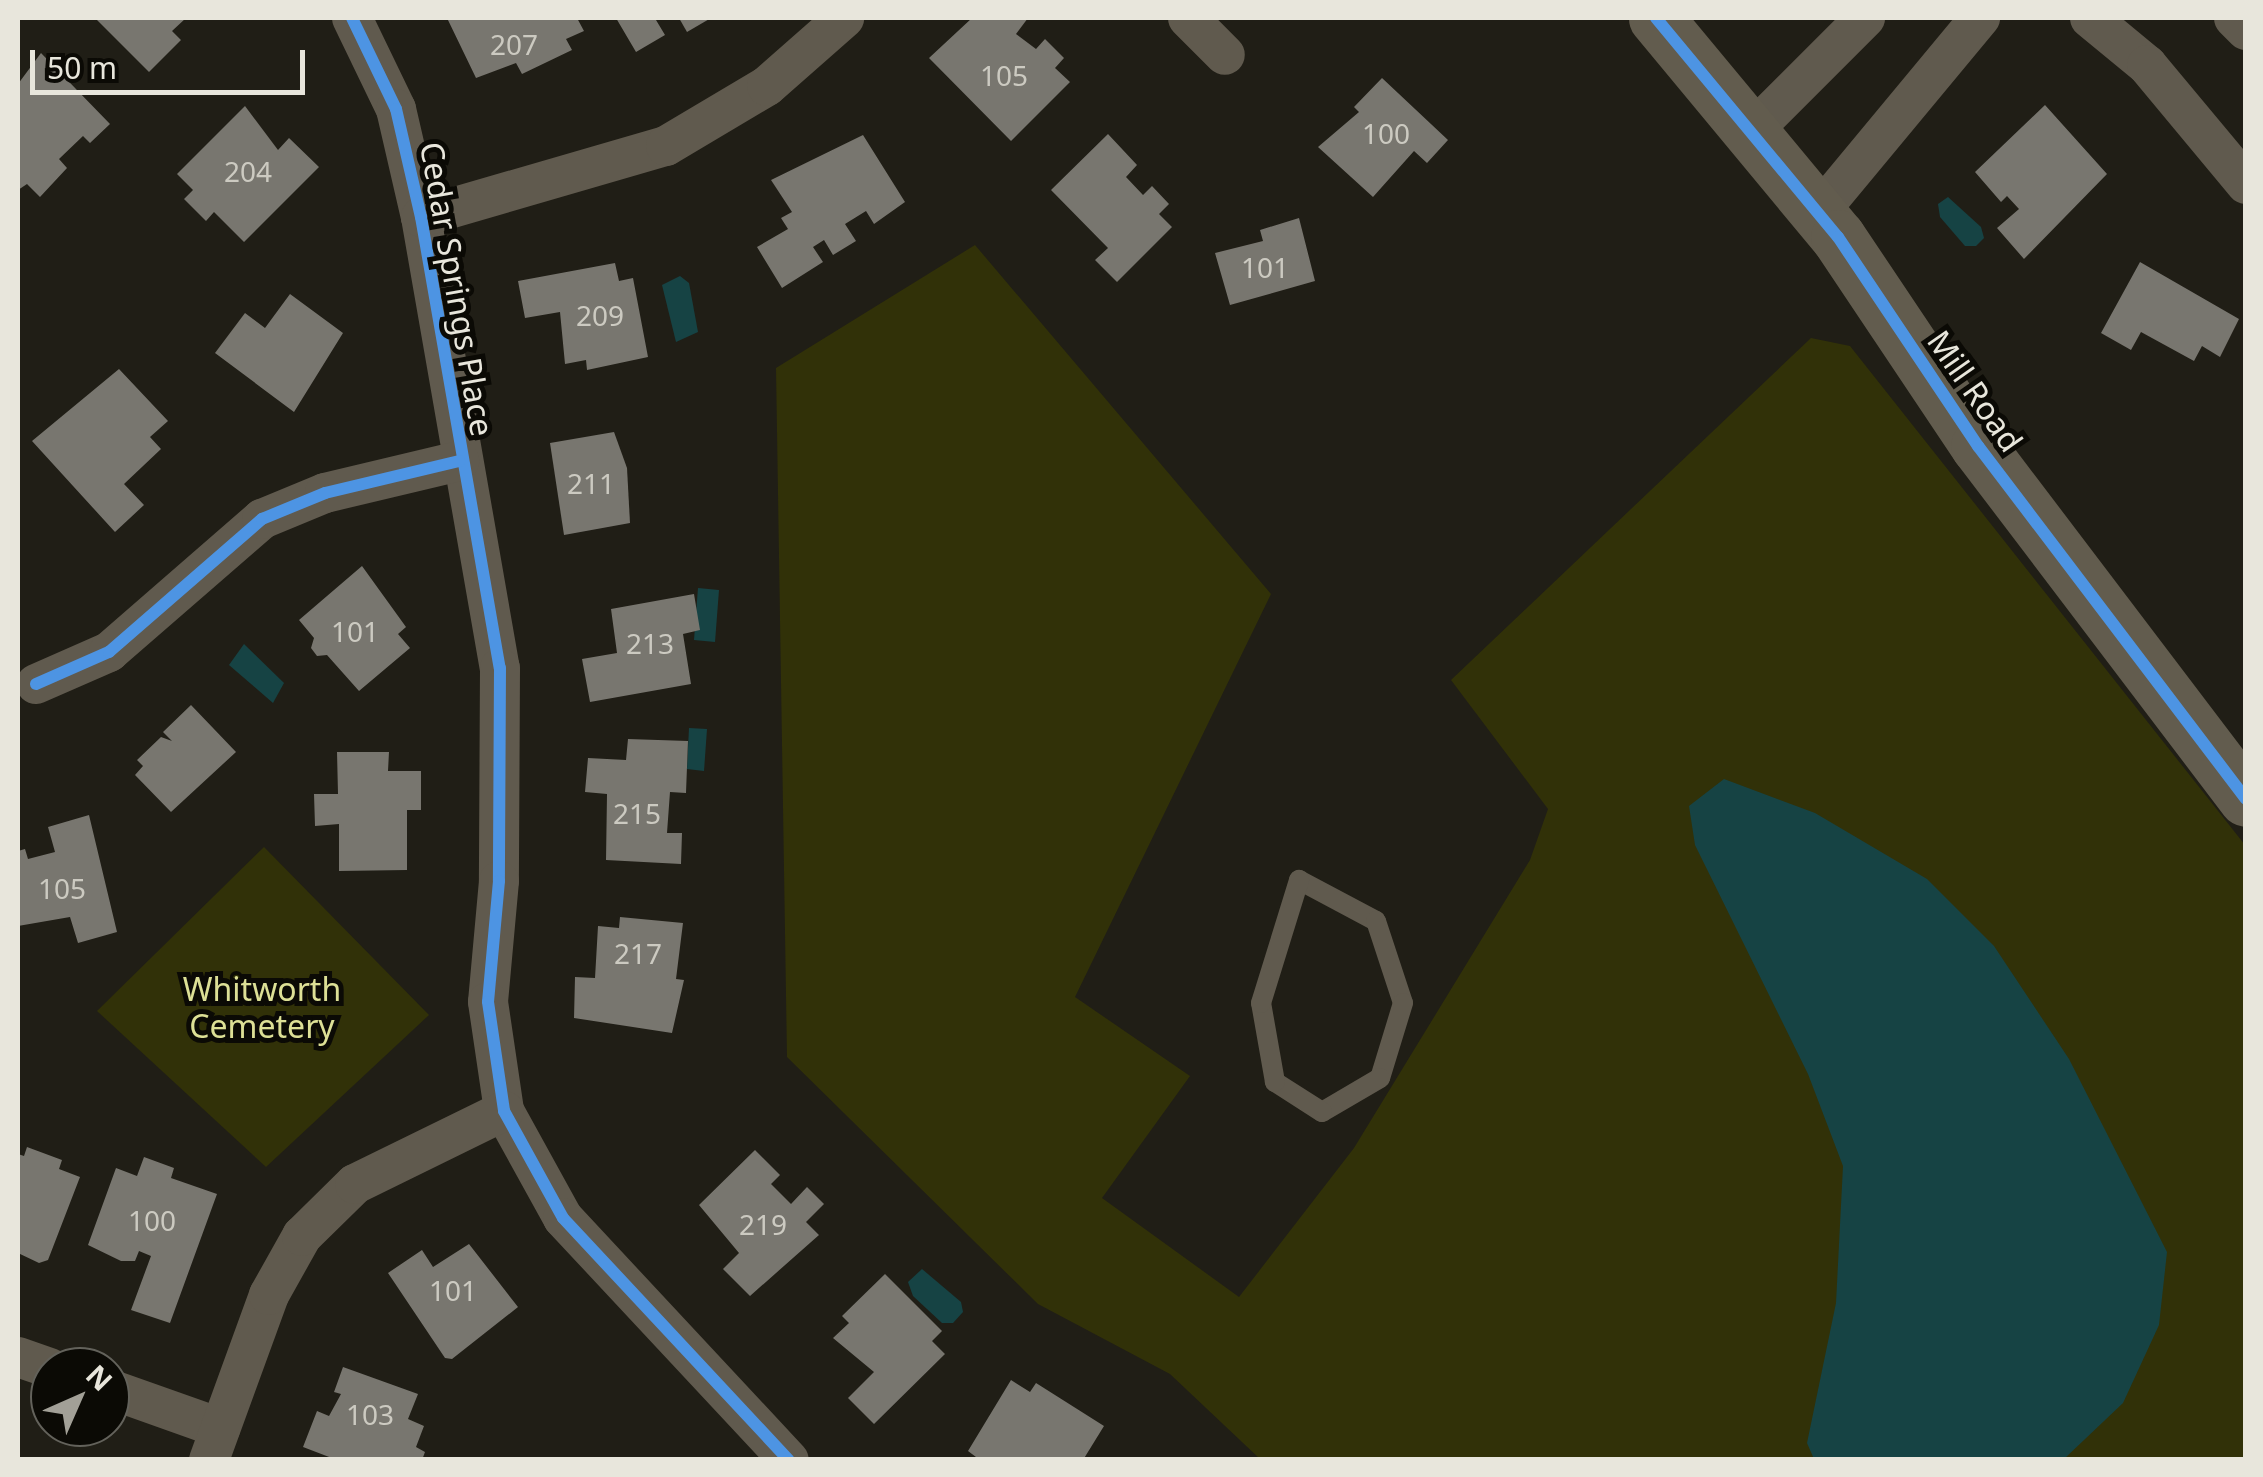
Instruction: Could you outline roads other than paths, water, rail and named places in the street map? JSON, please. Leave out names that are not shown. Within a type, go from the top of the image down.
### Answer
[{"type":"street","name":"Cedar Springs Place","points":[[352,18],[396,109],[421,217],[460,462],[500,668],[499,881],[488,1002],[504,1112]]},
{"type":"street","points":[[421,217],[666,146],[767,86],[844,18]]},
{"type":"street","points":[[1188,18],[1225,55]]},
{"type":"street","name":"Mill Road","points":[[1656,18],[1818,213],[1978,446],[2246,799]]},
{"type":"street","points":[[1752,132],[1864,18]]},
{"type":"street","points":[[1818,213],[1980,18]]},
{"type":"street","points":[[2090,18],[2147,65],[2246,184]]},
{"type":"street","points":[[2234,18],[2246,30]]},
{"type":"street","points":[[36,684],[109,652],[262,519],[325,493],[460,462]]},
{"type":"street","points":[[130,1400],[215,1444],[269,1295],[302,1236],[355,1184],[504,1112],[563,1218],[790,1460]]},
{"type":"lane","points":[[1299,880],[1376,920],[1402,1003],[1380,1078],[1322,1112],[1275,1082],[1261,1003],[1299,880]]},
{"type":"water","points":[[1948,197],[1981,227],[1984,238],[1976,246],[1965,246],[1940,217],[1938,204]]},
{"type":"water","points":[[680,276],[689,283],[698,332],[676,342],[662,285]]},
{"type":"water","points":[[698,588],[719,590],[715,642],[694,640]]},
{"type":"water","points":[[244,644],[284,683],[273,703],[229,665]]},
{"type":"water","points":[[689,728],[707,729],[704,771],[687,769]]},
{"type":"water","points":[[1724,779],[1815,813],[1927,879],[1994,946],[2069,1059],[2167,1252],[2159,1325],[2123,1403],[2064,1459],[1814,1459],[1807,1443],[1836,1303],[1843,1166],[1808,1074],[1695,845],[1689,806]]},
{"type":"water","points":[[922,1269],[961,1302],[963,1312],[953,1323],[942,1323],[913,1296],[908,1282]]},
{"type":"park label","name":"Whitworth Cemetery","points":[[262,1008]]}]
